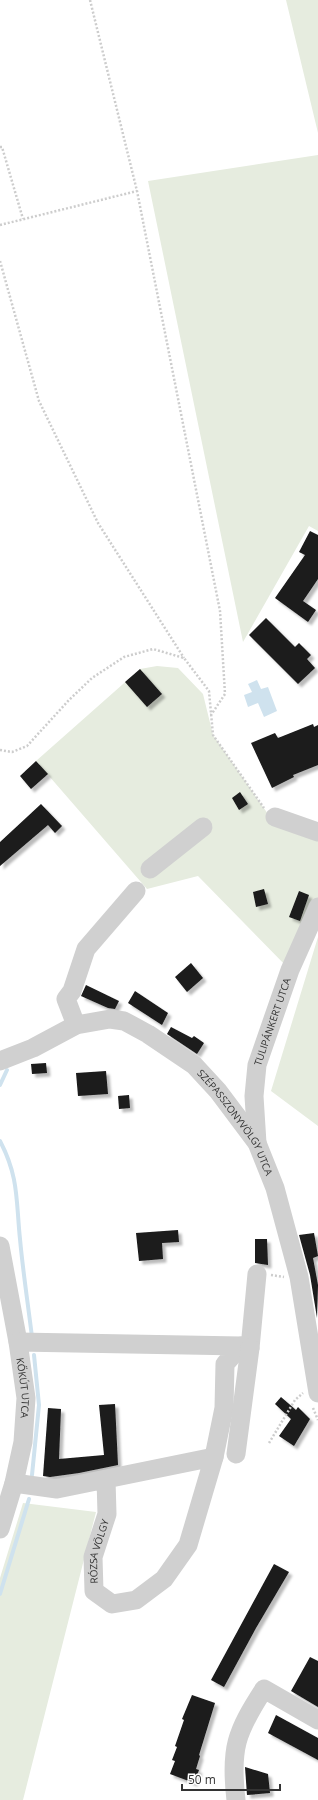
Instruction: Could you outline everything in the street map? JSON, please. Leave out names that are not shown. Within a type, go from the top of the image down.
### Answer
[{"type":"street","points":[[275,816],[318,832]]},
{"type":"street","points":[[150,869],[204,827]]},
{"type":"street","points":[[76,1025],[66,999],[72,991],[86,949],[136,891]]},
{"type":"street","name":"TULIPÁNKERT UTCA","points":[[256,1143],[254,1096],[257,1065],[290,970],[318,907]]},
{"type":"street","name":"SZÉPASSZONYVÖLGY UTCA","points":[[0,1062],[33,1048],[76,1025],[110,1019],[124,1022],[148,1034],[194,1065],[218,1091],[256,1143],[275,1188],[299,1277],[313,1391]]},
{"type":"street","name":"KŐKÚT UTCA","points":[[0,1246],[18,1342],[26,1398],[23,1442],[14,1483],[0,1529]]},
{"type":"street","points":[[236,1454],[246,1347],[257,1274]]},
{"type":"street","points":[[18,1342],[246,1347]]},
{"type":"street","name":"RÓZSA VÖLGY","points":[[106,1479],[107,1514],[93,1557],[94,1591],[112,1604],[136,1600],[164,1579],[188,1545],[214,1457],[224,1408],[225,1364],[246,1347]]},
{"type":"street","points":[[14,1483],[57,1489],[214,1457]]},
{"type":"street","points":[[236,1800],[233,1775],[235,1743],[246,1717],[264,1689],[318,1720]]},
{"type":"path","points":[[90,0],[137,191],[220,612],[225,694],[212,715]]},
{"type":"path","points":[[0,147],[2,147],[23,219]]},
{"type":"path","points":[[0,225],[137,191]]},
{"type":"path","points":[[0,261],[39,401],[98,523],[184,658],[209,691],[213,735],[268,814],[275,816]]},
{"type":"path","points":[[0,750],[12,752],[27,746],[69,700],[92,678],[124,657],[153,649],[184,658]]},
{"type":"path","points":[[269,1442],[295,1400],[313,1391]]},
{"type":"shaded area","points":[[286,0],[318,0],[318,133]]},
{"type":"shaded area","points":[[318,155],[318,531],[309,526],[243,642],[148,181]]},
{"type":"shaded area","points":[[157,666],[178,668],[203,694],[213,735],[268,814],[318,832],[318,907],[290,970],[198,876],[147,889],[36,761],[140,669]]},
{"type":"shaded area","points":[[318,937],[318,1126],[271,1091]]},
{"type":"shaded area","points":[[23,1503],[96,1512],[23,1800],[0,1800],[0,1578]]},
{"type":"water","points":[[257,680],[261,689],[268,687],[277,711],[264,717],[258,703],[248,707],[244,695],[252,692],[248,684]]},
{"type":"building","points":[[310,531],[318,535],[318,579],[303,601],[316,610],[308,622],[275,598],[305,555],[299,552]]},
{"type":"building","points":[[266,618],[295,647],[299,643],[311,655],[307,659],[315,668],[298,684],[249,635]]},
{"type":"building","points":[[140,669],[162,694],[147,707],[125,682]]},
{"type":"building","points":[[313,724],[314,727],[318,725],[318,765],[293,775],[294,777],[272,788],[251,743],[275,733],[278,738]]},
{"type":"building","points":[[36,761],[48,774],[31,789],[20,776]]},
{"type":"building","points":[[240,792],[248,804],[239,810],[232,798]]},
{"type":"building","points":[[41,804],[62,826],[55,833],[48,825],[0,866],[0,842]]},
{"type":"building","points":[[264,889],[268,904],[256,907],[253,892]]},
{"type":"building","points":[[299,891],[309,895],[300,921],[289,917]]},
{"type":"building","points":[[191,963],[203,978],[187,992],[175,977]]},
{"type":"building","points":[[86,985],[119,1001],[115,1009],[108,1008],[81,996]]},
{"type":"building","points":[[135,991],[168,1013],[162,1025],[128,1003]]},
{"type":"building","points":[[171,1027],[192,1038],[194,1036],[204,1043],[197,1054],[167,1034]]},
{"type":"building","points":[[46,1063],[47,1073],[32,1074],[31,1064]]},
{"type":"building","points":[[106,1071],[108,1094],[78,1096],[76,1073]]},
{"type":"building","points":[[129,1095],[130,1108],[119,1109],[118,1096]]},
{"type":"building","points":[[178,1230],[179,1242],[162,1243],[163,1259],[139,1261],[136,1233]]},
{"type":"building","points":[[314,1233],[318,1256],[313,1258],[318,1285],[317,1318],[310,1275],[299,1235]]},
{"type":"building","points":[[255,1239],[267,1239],[268,1265],[255,1263]]},
{"type":"building","points":[[281,1397],[296,1410],[298,1407],[310,1419],[294,1446],[279,1436],[291,1419],[275,1404]]},
{"type":"building","points":[[115,1404],[118,1465],[79,1473],[50,1477],[43,1476],[48,1408],[61,1409],[59,1459],[104,1455],[99,1405]]},
{"type":"building","points":[[274,1564],[289,1572],[224,1687],[211,1680]]},
{"type":"building","points":[[310,1657],[318,1661],[318,1707],[291,1691]]},
{"type":"building","points":[[192,1695],[215,1703],[199,1755],[196,1769],[199,1770],[194,1783],[170,1774],[175,1761],[172,1760],[177,1747],[175,1746],[184,1720],[182,1719]]},
{"type":"building","points":[[276,1715],[318,1738],[318,1760],[268,1733]]},
{"type":"building","points":[[245,1767],[268,1774],[270,1793],[247,1795]]},
{"type":"waterway","points":[[0,1085],[7,1070]]},
{"type":"waterway","points":[[0,1141],[11,1166],[16,1189],[21,1251],[32,1337]]},
{"type":"waterway","points":[[32,1475],[39,1405],[34,1355]]},
{"type":"waterway","points":[[0,1594],[29,1499]]}]
